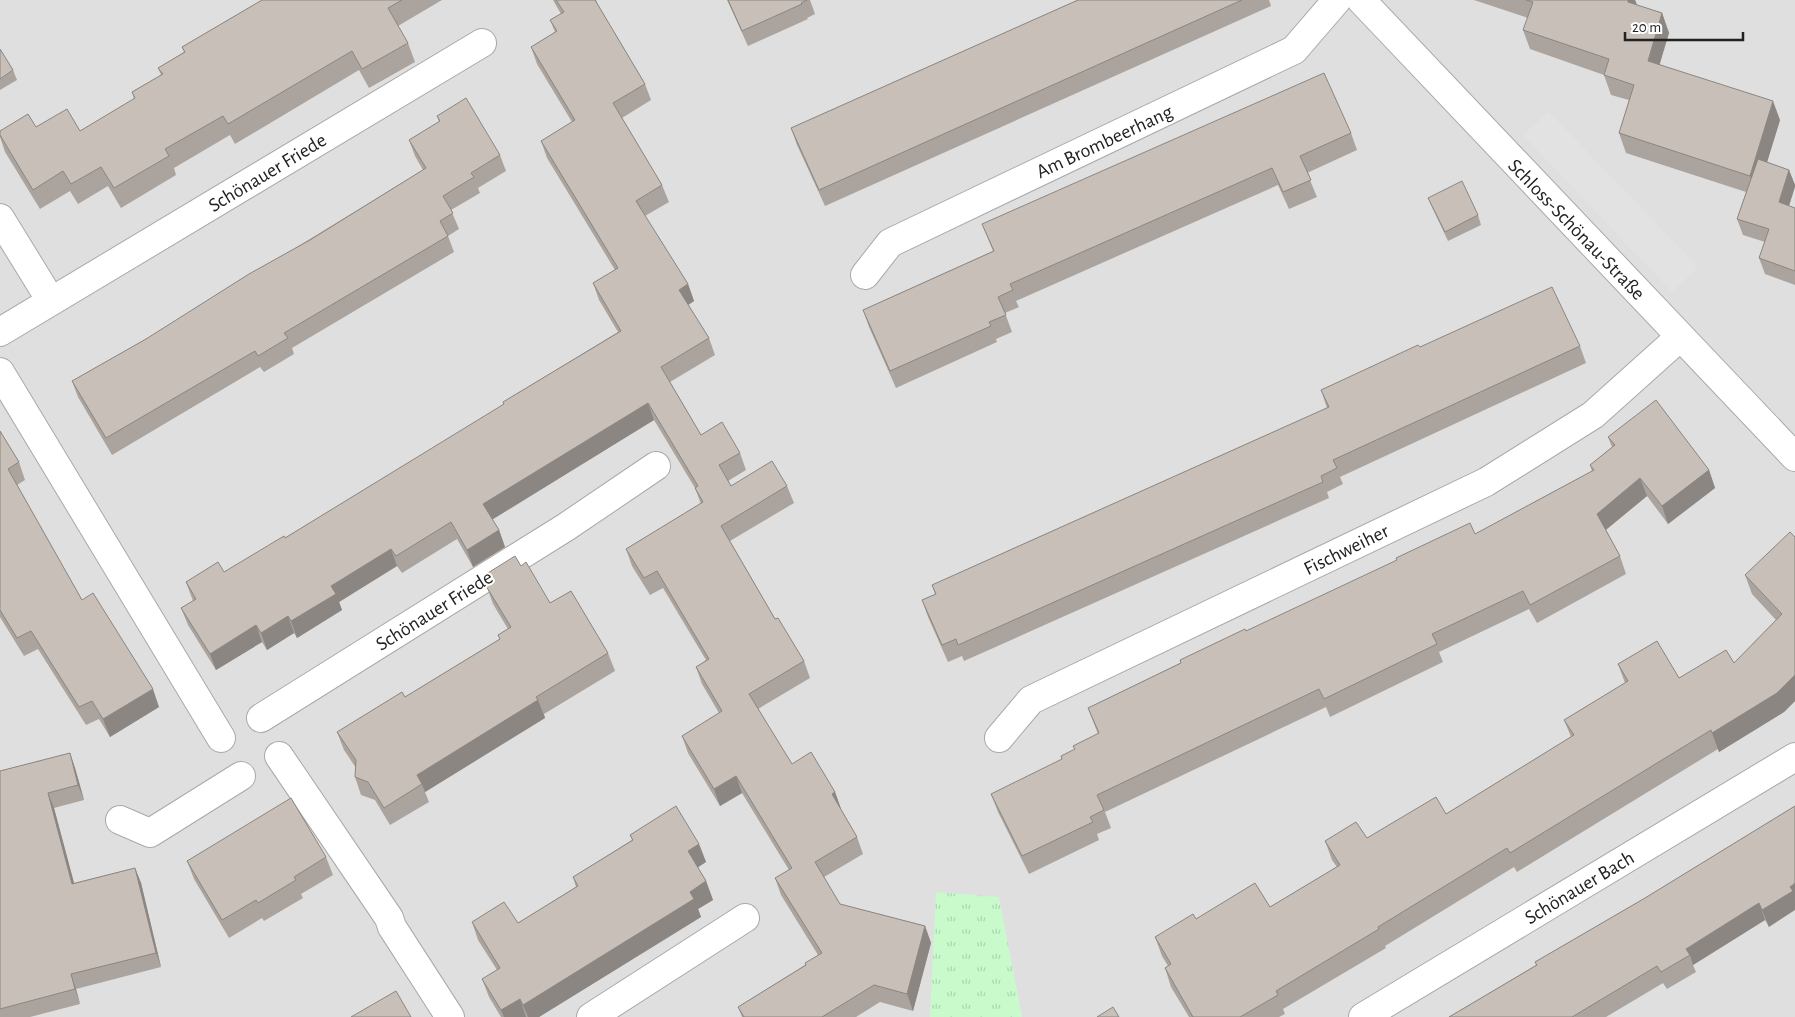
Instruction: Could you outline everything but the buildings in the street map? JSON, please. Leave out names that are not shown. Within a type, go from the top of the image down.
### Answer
[{"type":"street","name":"Am Brombeerhang","points":[[865,275],[890,243],[1294,50],[1338,0]]},
{"type":"street","name":"Schloss-Schönau-Straße","points":[[1360,0],[1795,457]]},
{"type":"street","name":"Schönauer Friede","points":[[0,332],[482,43]]},
{"type":"street","points":[[0,218],[51,301]]},
{"type":"street","name":"Fischweiher","points":[[999,738],[1032,700],[1486,482],[1593,415],[1680,337]]},
{"type":"street","points":[[0,372],[222,738]]},
{"type":"street","name":"Schönauer Friede","points":[[261,718],[566,527],[656,466]]},
{"type":"street","points":[[280,756],[389,918],[392,927],[450,1017]]},
{"type":"street","name":"Schönauer Bach","points":[[1363,1017],[1795,756]]},
{"type":"street","points":[[120,820],[150,833],[241,776]]},
{"type":"street","points":[[590,1017],[745,918]]},
{"type":"shaded area","points":[[0,0],[1795,0],[1795,1017],[0,1017]]},
{"type":"shaded area","points":[[1549,112],[1698,267],[1672,292],[1523,135]]},
{"type":"green space","points":[[936,892],[999,897],[1022,1017],[930,1017]]}]
